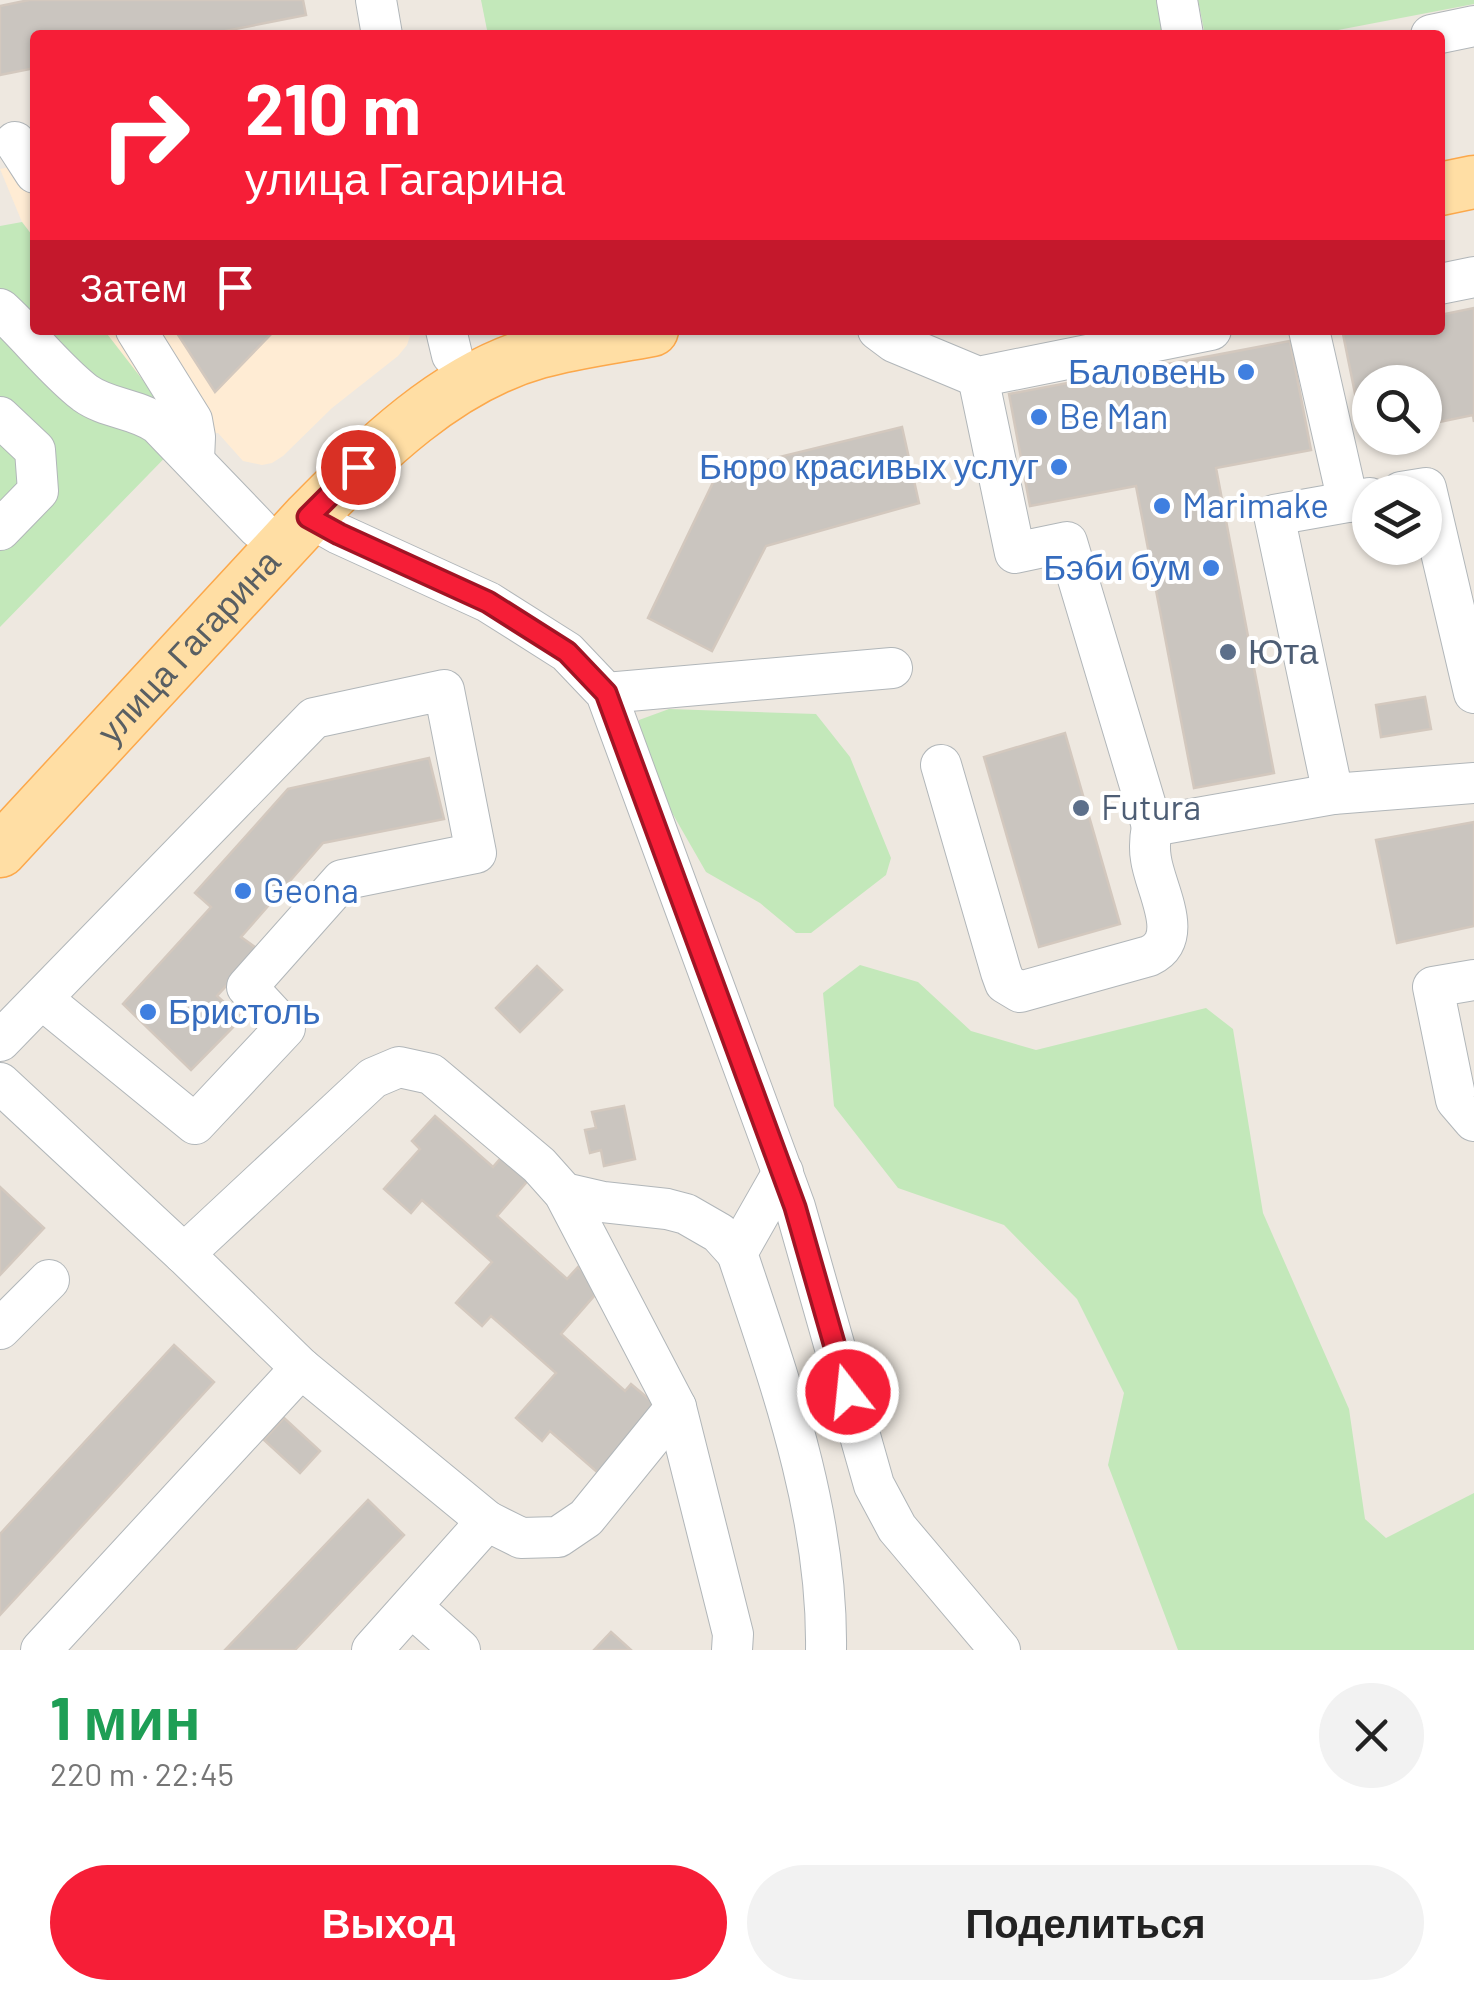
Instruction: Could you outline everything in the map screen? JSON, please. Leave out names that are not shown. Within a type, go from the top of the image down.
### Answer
[{"type":"main road","points":[[1445,155],[1474,150]]},
{"type":"main road","points":[[1445,187],[1474,182]]},
{"type":"main road","name":"улица Гагарина","points":[[0,805],[313,469],[361,423],[398,392],[498,335]]},
{"type":"main road","name":"улица Гагарина","points":[[454,357],[505,364],[538,352],[626,335]]},
{"type":"main road","name":"улица Гагарина","points":[[0,851],[308,517],[409,423],[454,357]]},
{"type":"street","points":[[376,0],[381,30]]},
{"type":"street","points":[[1177,0],[1182,30]]},
{"type":"street","points":[[1445,32],[1474,26]]},
{"type":"street","points":[[1445,283],[1474,278]]},
{"type":"street","points":[[0,309],[84,392],[149,418],[194,459],[258,528]]},
{"type":"street","points":[[139,335],[192,420],[196,437],[194,459]]},
{"type":"street","points":[[885,335],[978,377],[1186,335]]},
{"type":"street","points":[[1310,335],[1352,476]]},
{"type":"street","points":[[940,765],[1006,983],[1020,992],[1149,956],[1164,945],[1168,924],[1152,864],[1152,826],[1067,542],[1015,553],[978,377]]},
{"type":"street","points":[[0,416],[35,450],[38,491],[0,530]]},
{"type":"street","points":[[1333,794],[1274,516],[1352,501]]},
{"type":"street","points":[[308,517],[488,602],[567,652],[606,693],[802,1227],[874,1486],[897,1528],[1000,1650]]},
{"type":"street","points":[[1442,556],[1474,692]]},
{"type":"street","points":[[606,693],[892,668]]},
{"type":"street","points":[[0,1041],[314,718],[444,690],[476,854],[342,880],[247,988],[286,1028],[195,1124],[42,999]]},
{"type":"street","points":[[1152,826],[1333,794],[1474,784]]},
{"type":"street","points":[[1474,980],[1433,988],[1452,1088],[1460,1108],[1474,1121]]},
{"type":"street","points":[[184,1254],[373,1078],[400,1067],[431,1074],[540,1165],[564,1193],[676,1407],[733,1634],[732,1650]]},
{"type":"street","points":[[0,1083],[300,1368],[487,1521],[521,1538],[558,1537],[586,1518],[676,1407]]},
{"type":"street","points":[[737,1253],[783,1172]]},
{"type":"street","points":[[564,1193],[686,1214],[719,1232],[737,1253],[795,1433],[810,1498],[826,1607],[826,1650]]},
{"type":"street","points":[[0,1329],[49,1280]]},
{"type":"street","points":[[41,1650],[300,1368]]},
{"type":"street","points":[[372,1650],[487,1521]]},
{"type":"street","points":[[412,1608],[460,1650]]},
{"type":"shaded area","points":[[30,163],[30,232],[22,222],[0,169]]},
{"type":"shaded area","points":[[108,335],[410,335],[398,356],[332,408],[272,463],[243,461],[218,433],[186,436]]},
{"type":"green space","points":[[481,0],[1172,0],[1178,30],[487,30]]},
{"type":"green space","points":[[1198,0],[1474,0],[1474,4],[1338,30],[1204,30]]},
{"type":"green space","points":[[22,222],[30,232],[30,335],[108,335],[186,436],[0,627],[0,226]]},
{"type":"green space","points":[[669,709],[816,714],[850,757],[891,858],[886,875],[811,933],[796,933],[760,903],[706,872],[635,748],[639,720]]},
{"type":"green space","points":[[860,965],[918,982],[971,1031],[1036,1050],[1206,1008],[1233,1029],[1263,1213],[1349,1409],[1365,1519],[1386,1538],[1474,1493],[1474,1650],[1178,1650],[1108,1465],[1124,1393],[1077,1299],[1004,1225],[898,1188],[834,1106],[823,993]]},
{"type":"building","points":[[29,0],[303,0],[306,15],[230,30],[30,30],[30,69],[0,75],[0,6]]},
{"type":"building","points":[[1474,308],[1474,422],[1473,415],[1442,421],[1442,365],[1352,365],[1352,379],[1343,335],[1445,335],[1445,314]]},
{"type":"building","points":[[178,335],[270,335],[215,392]]},
{"type":"building","points":[[1290,341],[1311,450],[1216,468],[1274,773],[1194,788],[1136,486],[1030,506],[1009,394]]},
{"type":"building","points":[[902,427],[919,503],[766,546],[712,651],[648,618],[718,472]]},
{"type":"building","points":[[1425,697],[1431,729],[1381,737],[1376,705]]},
{"type":"building","points":[[1065,733],[1120,924],[1039,947],[984,757]]},
{"type":"building","points":[[429,758],[444,819],[323,843],[241,937],[259,950],[217,996],[242,1018],[191,1070],[123,1004],[211,907],[195,893],[288,789]]},
{"type":"building","points":[[1474,822],[1474,926],[1397,943],[1376,840]]},
{"type":"building","points":[[537,966],[562,990],[520,1032],[496,1008]]},
{"type":"building","points":[[624,1106],[635,1159],[604,1166],[601,1150],[590,1153],[585,1130],[596,1128],[592,1112]]},
{"type":"building","points":[[435,1116],[493,1167],[505,1153],[532,1176],[497,1216],[567,1279],[578,1267],[601,1288],[561,1334],[625,1391],[631,1384],[656,1405],[605,1479],[550,1431],[542,1441],[516,1418],[556,1373],[491,1316],[482,1326],[456,1303],[492,1262],[422,1200],[411,1213],[384,1189],[420,1149],[412,1141]]},
{"type":"building","points":[[0,1187],[44,1228],[0,1275]]},
{"type":"building","points":[[174,1345],[214,1382],[0,1615],[0,1534]]},
{"type":"building","points":[[284,1418],[320,1451],[300,1473],[264,1440]]},
{"type":"building","points":[[368,1500],[404,1535],[295,1650],[225,1650]]},
{"type":"building","points":[[611,1632],[631,1650],[594,1650]]},
{"type":"place","name":"Баловень","points":[[1246,372]]},
{"type":"place","name":"Be Man","points":[[1039,417]]},
{"type":"place","name":"Бюро красивых услуг","points":[[1059,467]]},
{"type":"place","name":"Marimake","points":[[1162,506]]},
{"type":"place","name":"Бэби бум","points":[[1211,568]]},
{"type":"place","name":"Юта","points":[[1228,652]]},
{"type":"place","name":"Futura","points":[[1081,808]]},
{"type":"place","name":"Geona","points":[[243,891]]},
{"type":"place","name":"Бристоль","points":[[148,1012]]},
{"type":"route","points":[[358,467],[308,517],[488,602],[567,652],[606,693],[795,1207],[848,1392]]}]
